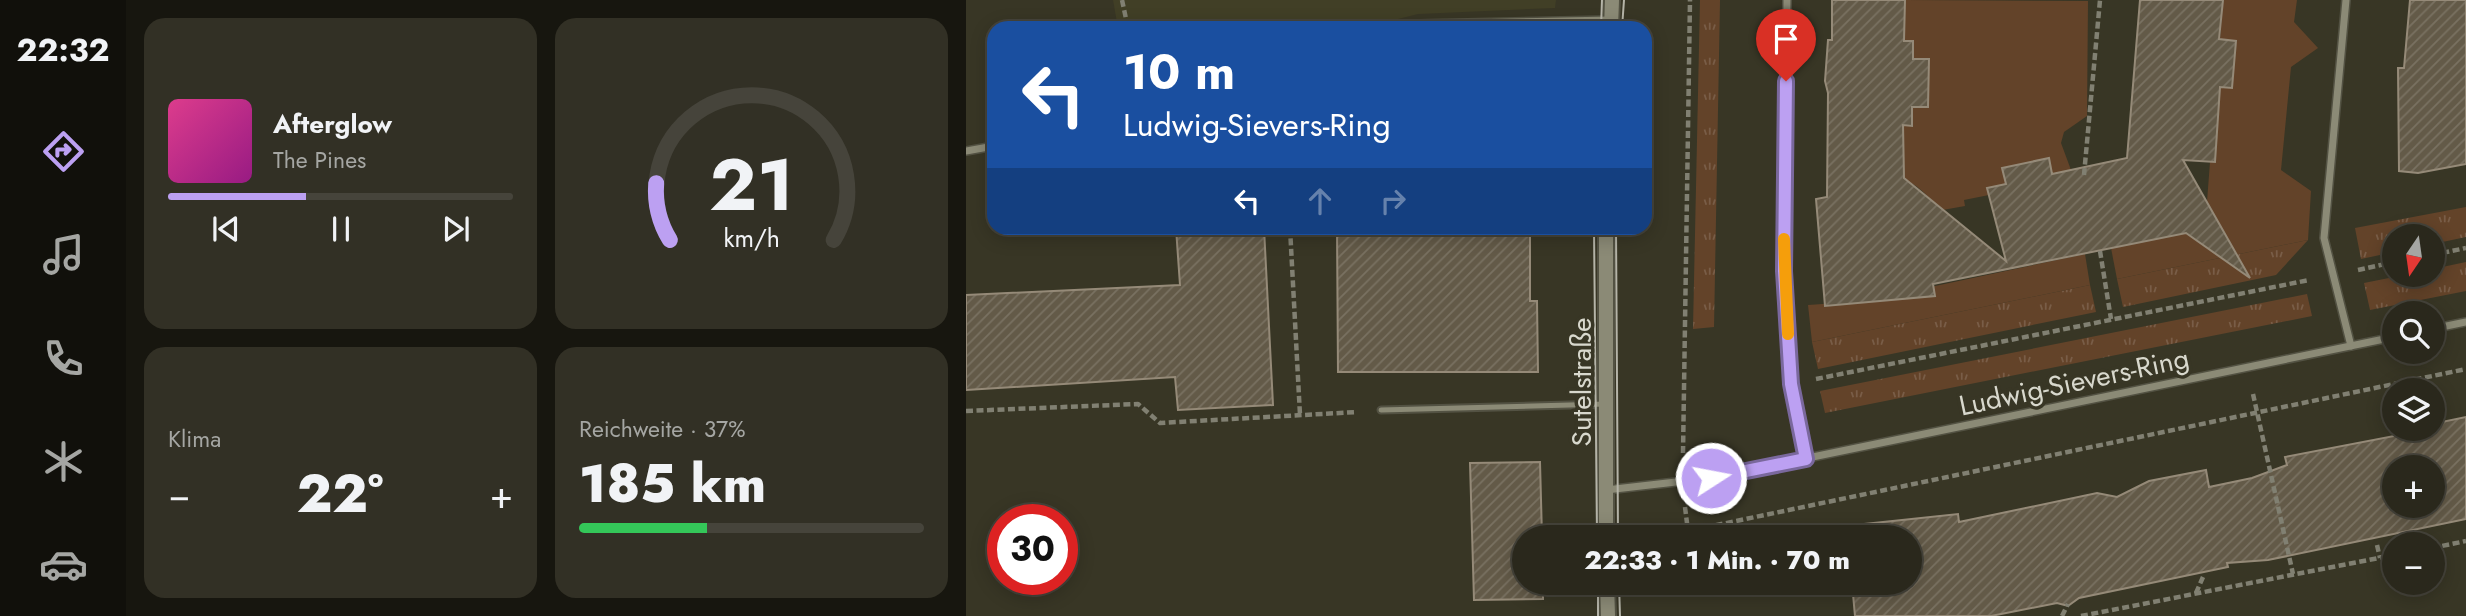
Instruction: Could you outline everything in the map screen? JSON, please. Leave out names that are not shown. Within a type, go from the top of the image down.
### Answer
[{"type":"main road","points":[[1611,21],[1612,0]]},
{"type":"main road","name":"Sutelstraße","points":[[1606,235],[1606,525]]},
{"type":"main road","points":[[1607,595],[1608,616]]},
{"type":"street","points":[[1787,0],[1784,271],[1791,384],[1806,459]]},
{"type":"street","points":[[2346,0],[2324,239],[2351,346]]},
{"type":"street","points":[[966,151],[987,147]]},
{"type":"street","points":[[2445,326],[2466,322]]},
{"type":"street","name":"Ludwig-Sievers-Ring","points":[[1606,490],[1683,481],[1806,459],[2382,340]]},
{"type":"lane","points":[[1381,410],[1605,404]]},
{"type":"path","points":[[1122,0],[1126,21]]},
{"type":"path","points":[[1690,0],[1683,481],[1688,530],[2258,415],[2466,369]]},
{"type":"path","points":[[2084,175],[2100,0]]},
{"type":"path","points":[[1290,235],[1300,415]]},
{"type":"path","points":[[2445,252],[2466,248]]},
{"type":"path","points":[[2100,251],[2111,319]]},
{"type":"path","points":[[1791,384],[2382,265]]},
{"type":"path","points":[[2246,368],[2294,574]]},
{"type":"path","points":[[966,411],[1138,404],[1160,423],[1381,410]]},
{"type":"path","points":[[2445,545],[2466,541]]},
{"type":"path","points":[[2081,616],[2380,558],[2377,545]]},
{"type":"path","points":[[2196,594],[2203,577]]},
{"type":"path","points":[[2062,616],[2068,604]]},
{"type":"shaded area","points":[[1113,0],[1556,0],[1555,8],[1418,14],[1390,21],[1117,21]]},
{"type":"green space","points":[[1700,0],[1720,0],[1714,327],[1693,329]]},
{"type":"green space","points":[[1905,0],[2088,1],[2087,116],[2064,132],[2061,143],[2071,170],[2052,174],[2048,158],[2003,168],[2006,184],[1987,188],[1989,195],[1964,200],[1965,206],[1937,211],[1922,191],[1900,179],[1903,125],[1912,125],[1912,107],[1928,106],[1929,59],[1913,59],[1913,42],[1904,41]]},
{"type":"green space","points":[[2223,0],[2297,0],[2294,22],[2318,48],[2291,67],[2281,170],[2311,191],[2308,240],[2117,279],[2111,248],[2192,232],[2199,242],[2206,215],[2210,162],[2215,162],[2216,87],[2232,88],[2236,41],[2220,39]]},
{"type":"green space","points":[[2466,207],[2466,237],[2445,241],[2445,224],[2382,224],[2382,255],[2361,259],[2355,228]]},
{"type":"green space","points":[[2308,240],[2276,275],[2123,307],[2117,279]]},
{"type":"green space","points":[[2085,254],[2090,285],[1812,342],[1808,305],[1923,297],[1921,289]]},
{"type":"green space","points":[[2466,262],[2466,291],[2415,301],[2382,301],[2382,308],[2370,310],[2364,283],[2382,279],[2382,287],[2445,287],[2445,266]]},
{"type":"green space","points":[[2090,285],[2096,312],[1818,369],[1812,342]]},
{"type":"green space","points":[[2307,294],[2312,316],[1825,413],[1820,391]]},
{"type":"building","points":[[1832,0],[1905,0],[1904,41],[1913,41],[1913,59],[1929,59],[1928,107],[1912,107],[1912,126],[1903,125],[1904,178],[2006,261],[1987,188],[2006,184],[2002,168],[2049,158],[2052,174],[2127,158],[2140,0],[2223,0],[2219,39],[2236,41],[2232,88],[2220,87],[2215,162],[2183,160],[2250,278],[2186,233],[1933,284],[1935,296],[1825,306],[1816,199],[1827,197],[1828,93],[1825,81],[1828,40],[1832,40]]},
{"type":"building","points":[[2410,0],[2466,0],[2466,164],[2418,173],[2399,171],[2398,68],[2404,68]]},
{"type":"building","points":[[1176,235],[1264,235],[1273,405],[1178,410],[1175,377],[966,390],[966,295],[1180,285]]},
{"type":"building","points":[[1337,235],[1530,235],[1530,301],[1537,301],[1538,372],[1338,372]]},
{"type":"building","points":[[2466,417],[2466,519],[2403,532],[2382,532],[2382,536],[2268,560],[2227,563],[2228,567],[2079,598],[2068,606],[2057,603],[1991,616],[1855,616],[1853,595],[1922,595],[1922,525],[1855,525],[1958,514],[1959,522],[2097,493],[2117,497],[2149,481],[2206,470],[2209,487],[2252,478],[2287,465],[2285,457],[2382,438],[2382,441],[2445,441],[2445,421]]},
{"type":"building","points":[[1540,462],[1542,525],[1512,525],[1512,595],[1543,595],[1543,599],[1474,600],[1470,463]]},
{"type":"tram line","points":[[1601,21],[1602,0]]},
{"type":"tram line","points":[[1622,21],[1624,0]]},
{"type":"tram line","points":[[1594,235],[1597,525]]},
{"type":"tram line","points":[[1616,235],[1618,525]]},
{"type":"tram line","points":[[1598,595],[1598,616]]},
{"type":"tram line","points":[[1619,595],[1620,616]]},
{"type":"slow traffic","points":[[1784,239],[1788,334]]},
{"type":"route","points":[[1711,478],[1806,459],[1791,384],[1784,271],[1786,81]]}]
